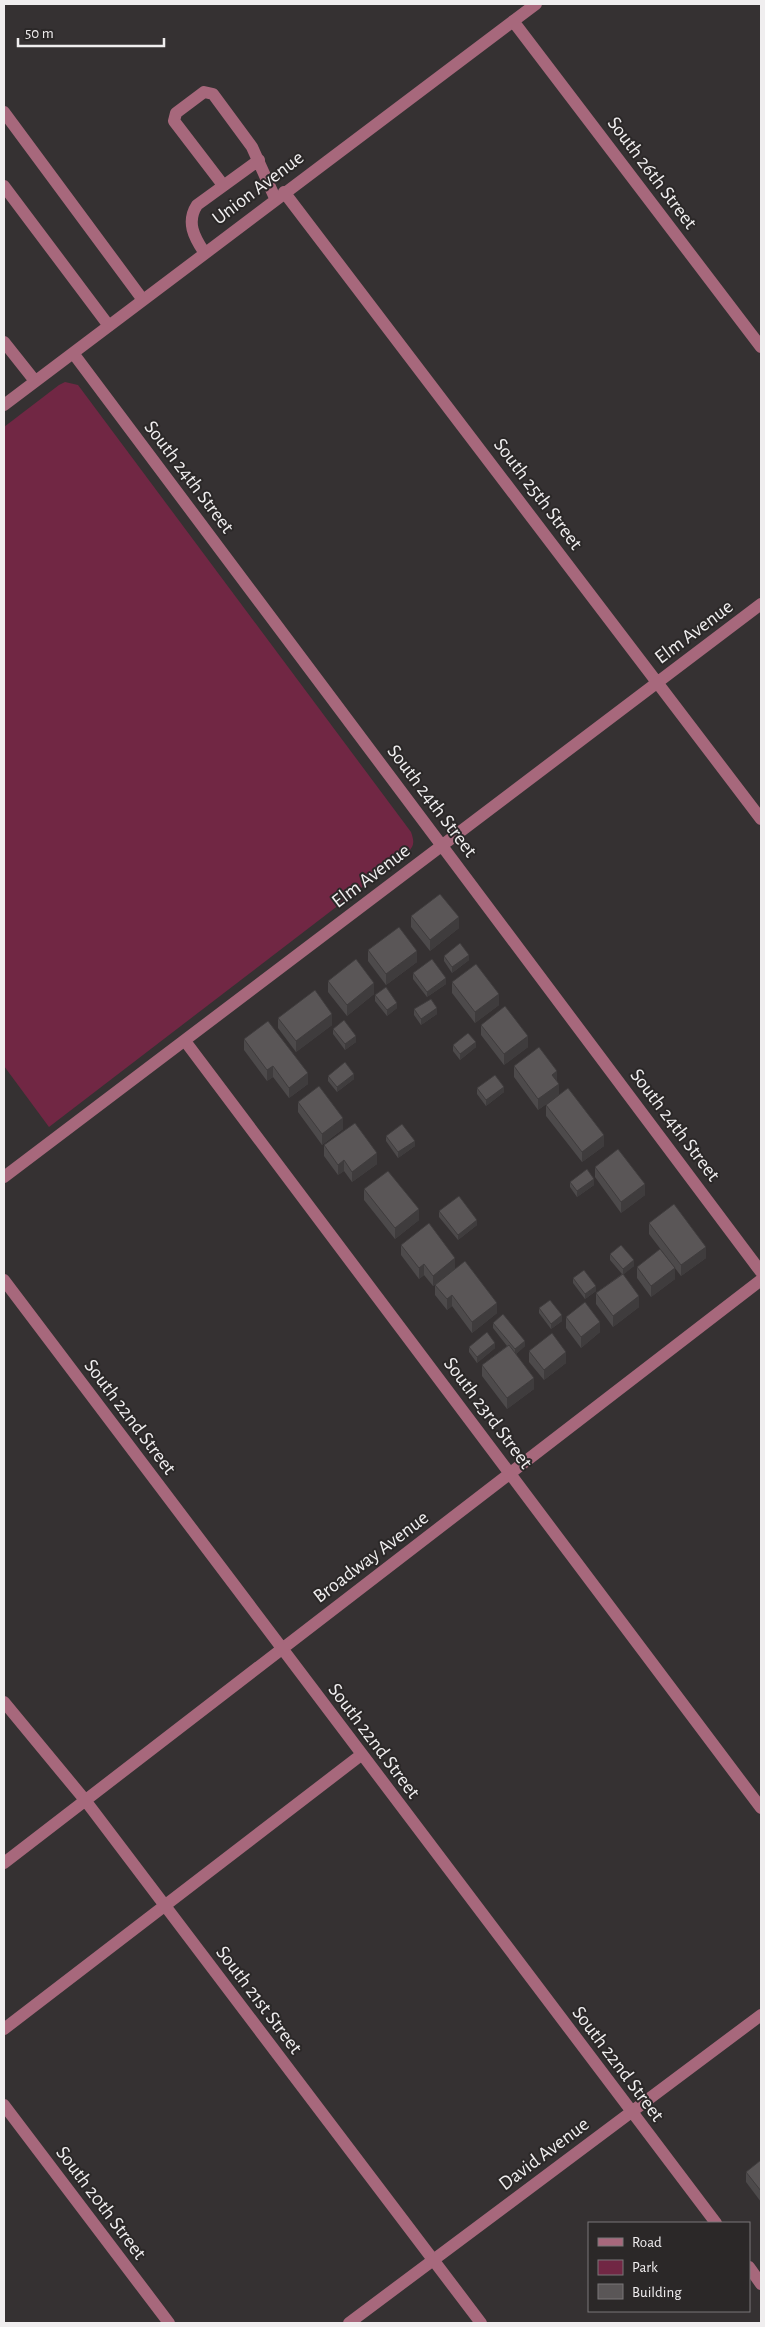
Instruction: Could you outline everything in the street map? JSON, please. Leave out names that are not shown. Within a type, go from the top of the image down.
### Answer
[{"type":"street","name":"Union Avenue","points":[[4,405],[279,195],[536,4]]},
{"type":"street","name":"South 26th Street","points":[[513,21],[761,347]]},
{"type":"street","name":"South 25th Street","points":[[223,185],[174,121],[176,113],[204,92],[213,94],[219,101],[252,147],[259,160],[264,178],[658,682],[761,818]]},
{"type":"street","points":[[4,112],[143,300]]},
{"type":"street","points":[[204,252],[194,237],[191,224],[193,211],[197,205],[259,160]]},
{"type":"street","points":[[4,186],[109,326]]},
{"type":"street","points":[[4,342],[35,381]]},
{"type":"street","name":"South 24th Street","points":[[73,353],[761,1272]]},
{"type":"street","name":"Elm Avenue","points":[[4,1177],[761,604]]},
{"type":"street","name":"South 23rd Street","points":[[184,1041],[761,1808]]},
{"type":"street","name":"South 22nd Street","points":[[4,1280],[715,2222]]},
{"type":"street","name":"Broadway Avenue","points":[[4,1864],[281,1649],[511,1475],[761,1280]]},
{"type":"street","name":"South 21st Street","points":[[4,1702],[85,1800],[481,2323]]},
{"type":"street","points":[[4,2029],[361,1755]]},
{"type":"street","name":"David Avenue","points":[[349,2323],[761,2015]]},
{"type":"street","name":"South 20th Street","points":[[4,2105],[168,2323]]},
{"type":"street","points":[[750,2268],[761,2284]]},
{"type":"green space","points":[[65,382],[78,385],[411,832],[413,843],[408,852],[49,1127],[4,1066],[4,427]]},
{"type":"building","points":[[440,894],[459,917],[430,940],[411,916]]},
{"type":"building","points":[[399,927],[417,951],[386,974],[368,950]]},
{"type":"building","points":[[460,943],[469,955],[452,967],[444,956]]},
{"type":"building","points":[[356,959],[374,983],[347,1005],[328,981]]},
{"type":"building","points":[[432,959],[446,978],[427,992],[413,973]]},
{"type":"building","points":[[476,964],[499,994],[475,1012],[452,982]]},
{"type":"building","points":[[386,987],[397,1003],[387,1010],[375,995]]},
{"type":"building","points":[[315,990],[332,1014],[296,1041],[278,1018]]},
{"type":"building","points":[[431,999],[437,1008],[421,1019],[414,1009]]},
{"type":"building","points":[[505,1006],[528,1036],[504,1054],[481,1025]]},
{"type":"building","points":[[344,1020],[356,1036],[345,1044],[333,1029]]},
{"type":"building","points":[[268,1021],[308,1073],[289,1088],[273,1066],[267,1070],[244,1039]]},
{"type":"building","points":[[468,1033],[476,1042],[460,1054],[453,1045]]},
{"type":"building","points":[[539,1047],[557,1071],[552,1075],[559,1084],[538,1099],[514,1066]]},
{"type":"building","points":[[345,1062],[354,1074],[337,1087],[328,1076]]},
{"type":"building","points":[[495,1075],[504,1087],[486,1100],[477,1088]]},
{"type":"building","points":[[319,1086],[343,1118],[322,1134],[298,1102]]},
{"type":"building","points":[[568,1088],[604,1135],[582,1152],[546,1105]]},
{"type":"building","points":[[355,1123],[377,1153],[352,1172],[344,1160],[338,1165],[324,1145]]},
{"type":"building","points":[[402,1124],[415,1141],[398,1152],[386,1136]]},
{"type":"building","points":[[618,1149],[645,1184],[621,1202],[595,1167]]},
{"type":"building","points":[[587,1169],[594,1179],[577,1191],[570,1182]]},
{"type":"building","points":[[388,1171],[419,1209],[395,1228],[364,1189]]},
{"type":"building","points":[[459,1196],[477,1220],[458,1235],[439,1211]]},
{"type":"building","points":[[674,1204],[706,1247],[681,1265],[649,1223]]},
{"type":"building","points":[[429,1223],[455,1258],[433,1276],[424,1264],[419,1268],[401,1245]]},
{"type":"building","points":[[621,1245],[634,1260],[623,1269],[610,1254]]},
{"type":"building","points":[[660,1249],[675,1268],[651,1286],[637,1267]]},
{"type":"building","points":[[465,1261],[497,1303],[472,1322],[452,1295],[447,1299],[435,1285]]},
{"type":"building","points":[[584,1270],[596,1286],[585,1294],[573,1278]]},
{"type":"building","points":[[623,1274],[639,1296],[613,1316],[596,1293]]},
{"type":"building","points":[[550,1300],[562,1315],[551,1324],[539,1308]]},
{"type":"building","points":[[585,1302],[600,1322],[581,1337],[566,1317]]},
{"type":"building","points":[[503,1314],[525,1341],[515,1349],[493,1323]]},
{"type":"building","points":[[487,1332],[495,1343],[477,1357],[469,1347]]},
{"type":"building","points":[[552,1333],[566,1352],[544,1370],[529,1351]]},
{"type":"building","points":[[509,1345],[534,1378],[507,1398],[482,1365]]},
{"type":"building","points":[[761,2160],[761,2191],[746,2172]]}]
